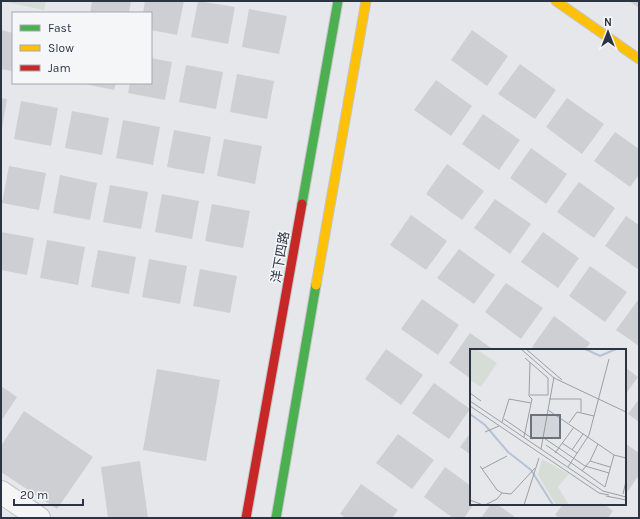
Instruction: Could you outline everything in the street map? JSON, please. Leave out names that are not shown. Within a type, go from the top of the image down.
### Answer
[{"type":"street","name":"洋下四路","points":[[246,518],[338,1]]},
{"type":"street","points":[[276,518],[286,448],[366,1]]},
{"type":"street","points":[[556,1],[639,59]]},
{"type":"street","points":[[1,492],[40,518]]},
{"type":"shaded area","points":[[1,1],[46,1],[44,10]]},
{"type":"building","points":[[92,1],[131,1],[129,12],[90,12]]},
{"type":"building","points":[[145,1],[184,1],[177,35],[152,30],[152,12],[143,12]]},
{"type":"building","points":[[198,1],[235,7],[228,44],[191,37]]},
{"type":"building","points":[[629,1],[639,1],[639,8]]},
{"type":"building","points":[[249,9],[287,16],[279,54],[242,47]]},
{"type":"building","points":[[1,30],[12,33],[12,71],[1,69]]},
{"type":"building","points":[[472,30],[508,56],[487,86],[451,60]]},
{"type":"building","points":[[152,58],[172,62],[165,100],[128,93],[130,84],[152,84]]},
{"type":"building","points":[[520,64],[556,90],[535,119],[498,94]]},
{"type":"building","points":[[186,65],[223,72],[216,109],[179,102]]},
{"type":"building","points":[[237,74],[274,81],[267,119],[230,112]]},
{"type":"building","points":[[436,80],[472,106],[451,136],[414,110]]},
{"type":"building","points":[[85,84],[116,84],[114,90]]},
{"type":"building","points":[[1,98],[7,99],[2,129],[1,128]]},
{"type":"building","points":[[567,98],[604,124],[582,154],[546,127]]},
{"type":"building","points":[[21,101],[58,108],[51,146],[14,139]]},
{"type":"building","points":[[72,111],[109,118],[102,155],[65,148]]},
{"type":"building","points":[[483,114],[520,140],[499,170],[462,144]]},
{"type":"building","points":[[123,120],[160,127],[153,165],[116,158]]},
{"type":"building","points":[[174,130],[211,137],[204,174],[167,167]]},
{"type":"building","points":[[615,132],[639,149],[639,175],[630,187],[594,161]]},
{"type":"building","points":[[224,139],[262,146],[255,184],[217,176]]},
{"type":"building","points":[[531,148],[567,174],[546,204],[510,178]]},
{"type":"building","points":[[447,164],[484,191],[462,220],[426,194]]},
{"type":"building","points":[[9,166],[46,173],[39,210],[2,203]]},
{"type":"building","points":[[60,175],[97,183],[90,220],[53,213]]},
{"type":"building","points":[[579,182],[615,208],[594,238],[557,212]]},
{"type":"building","points":[[110,185],[148,192],[141,229],[103,222]]},
{"type":"building","points":[[162,194],[199,201],[192,239],[155,232]]},
{"type":"building","points":[[495,199],[531,224],[510,254],[474,228]]},
{"type":"building","points":[[212,204],[250,211],[243,248],[205,241]]},
{"type":"building","points":[[411,215],[447,241],[426,270],[390,245]]},
{"type":"building","points":[[626,216],[639,225],[639,270],[605,246]]},
{"type":"building","points":[[1,232],[34,238],[27,275],[1,270]]},
{"type":"building","points":[[543,232],[579,258],[558,288],[521,262]]},
{"type":"building","points":[[47,240],[85,247],[78,285],[40,278]]},
{"type":"building","points":[[459,249],[495,275],[474,304],[437,278]]},
{"type":"building","points":[[98,250],[136,257],[129,294],[91,287]]},
{"type":"building","points":[[149,259],[187,266],[180,304],[142,297]]},
{"type":"building","points":[[590,266],[627,292],[605,322],[569,296]]},
{"type":"building","points":[[200,269],[237,276],[230,313],[193,306]]},
{"type":"building","points":[[506,283],[543,308],[521,339],[485,312]]},
{"type":"building","points":[[422,299],[459,325],[438,355],[401,329]]},
{"type":"building","points":[[638,300],[639,301],[639,346],[616,330]]},
{"type":"building","points":[[554,316],[590,343],[586,349],[535,349],[532,347]]},
{"type":"building","points":[[470,333],[493,349],[470,349],[470,378],[449,363]]},
{"type":"building","points":[[386,349],[423,375],[401,405],[365,379]]},
{"type":"building","points":[[626,368],[638,377],[626,394]]},
{"type":"building","points":[[157,369],[220,380],[206,461],[143,450]]},
{"type":"building","points":[[434,383],[470,409],[449,439],[412,413]]},
{"type":"building","points":[[1,386],[17,397],[1,421]]},
{"type":"building","points":[[639,399],[639,422],[628,414]]},
{"type":"building","points":[[24,411],[93,457],[57,509],[1,472],[1,446]]},
{"type":"building","points":[[470,433],[470,454],[460,447]]},
{"type":"building","points":[[398,434],[434,460],[412,489],[376,463]]},
{"type":"building","points":[[626,444],[639,453],[639,475],[628,491],[626,489]]},
{"type":"building","points":[[140,461],[148,518],[108,518],[101,467]]},
{"type":"building","points":[[445,467],[470,485],[470,505],[473,505],[464,518],[453,518],[424,497]]},
{"type":"building","points":[[361,484],[398,510],[392,518],[346,518],[340,514]]},
{"type":"building","points":[[490,505],[498,505],[516,518],[481,518]]},
{"type":"building","points":[[562,505],[605,505],[613,511],[608,518],[560,518],[555,515]]},
{"type":"traffic: fast","points":[[302,204],[338,1]]},
{"type":"traffic: fast","points":[[276,518],[316,285]]},
{"type":"traffic: slow","points":[[316,285],[366,1]]},
{"type":"traffic: slow","points":[[556,1],[639,59]]},
{"type":"traffic: jam","points":[[246,518],[302,204]]}]
